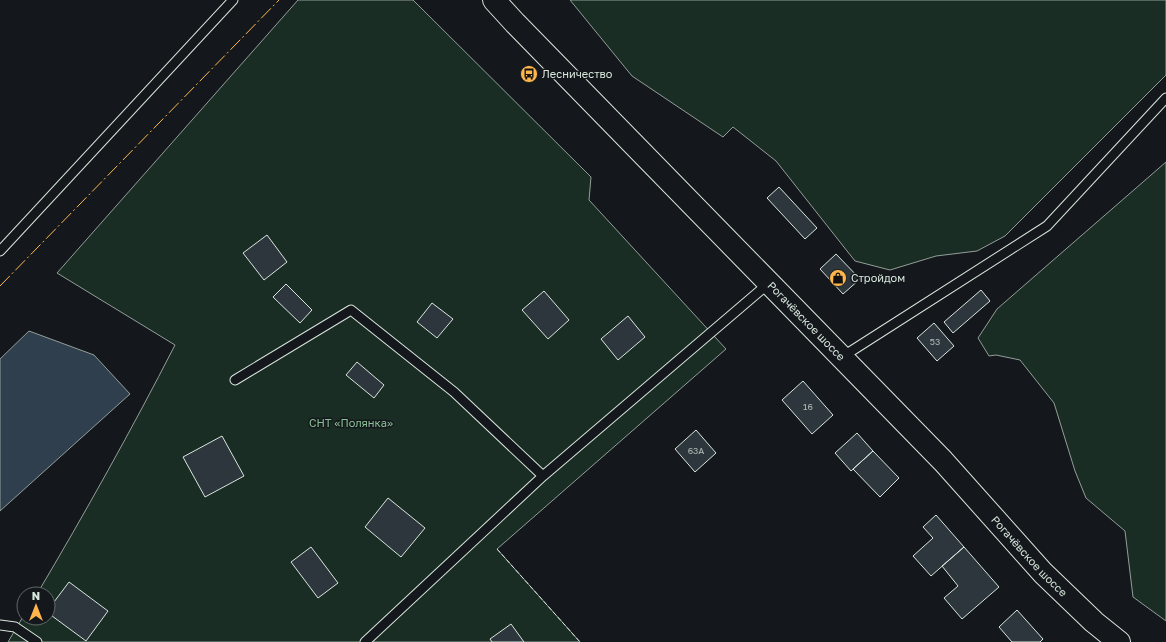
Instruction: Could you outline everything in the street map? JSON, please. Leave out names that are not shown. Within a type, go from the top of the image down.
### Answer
[{"type":"main road","name":"Рогачёвское шоссе","points":[[494,0],[841,358],[943,461],[1043,573],[1094,622],[1119,642]]},
{"type":"lane","points":[[0,251],[233,0]]},
{"type":"lane","points":[[841,358],[1047,226],[1166,98]]},
{"type":"lane","points":[[365,642],[543,476],[769,283]]},
{"type":"lane","points":[[235,380],[351,310],[454,392],[543,476]]},
{"type":"lane","points":[[0,624],[16,627],[37,642]]},
{"type":"green space","name":"СНТ «Полянка»","points":[[298,0],[413,0],[591,177],[589,200],[726,349],[497,549],[580,642],[8,642],[17,626],[56,626],[56,586],[42,586],[108,471],[175,345],[57,273]]},
{"type":"green space","points":[[570,0],[1166,0],[1166,75],[1005,236],[977,251],[936,256],[890,270],[855,261],[776,161],[733,127],[723,137],[632,76]]},
{"type":"green space","points":[[1166,162],[1166,621],[1133,597],[1125,531],[1086,498],[1075,471],[1054,403],[1020,360],[996,355],[989,356],[978,338],[997,309]]},
{"type":"water","points":[[29,331],[94,355],[130,394],[0,511],[0,359]]},
{"type":"building","points":[[779,187],[817,228],[805,239],[767,198]]},
{"type":"building","points":[[267,235],[287,262],[264,280],[243,253]]},
{"type":"building","points":[[836,254],[860,279],[843,294],[820,269]]},
{"type":"building","points":[[286,284],[312,310],[300,323],[273,297]]},
{"type":"building","points":[[981,290],[990,301],[953,333],[944,322]]},
{"type":"building","points":[[544,291],[569,320],[548,339],[522,310]]},
{"type":"building","points":[[432,303],[453,319],[437,338],[417,322]]},
{"type":"building","points":[[628,316],[645,337],[618,360],[601,339]]},
{"type":"building","points":[[934,323],[954,346],[937,361],[917,338]]},
{"type":"building","points":[[357,362],[384,385],[374,398],[346,375]]},
{"type":"building","points":[[803,381],[833,415],[812,434],[782,400]]},
{"type":"building","points":[[696,430],[716,453],[695,472],[675,449]]},
{"type":"building","points":[[857,433],[873,451],[851,471],[835,453]]},
{"type":"building","points":[[222,436],[244,476],[205,497],[183,457]]},
{"type":"building","points":[[873,451],[899,478],[880,497],[853,469]]},
{"type":"building","points":[[388,498],[425,528],[401,557],[365,527]]},
{"type":"building","points":[[936,515],[964,547],[931,576],[913,556],[933,538],[923,527]]},
{"type":"building","points":[[311,547],[338,583],[318,598],[291,562]]},
{"type":"building","points":[[964,547],[999,587],[962,619],[944,598],[958,586],[942,566]]},
{"type":"building","points":[[69,582],[108,611],[86,641],[56,619],[56,599]]},
{"type":"building","points":[[1017,610],[1043,639],[1040,642],[1012,642],[999,627]]},
{"type":"building","points":[[511,624],[524,642],[492,642],[490,639]]},
{"type":"fence","points":[[497,549],[580,642]]},
{"type":"power","points":[[0,286],[279,0]]},
{"type":"place","name":"Лесничество","points":[[529,74]]},
{"type":"place","name":"Стройдом","points":[[838,278]]}]
